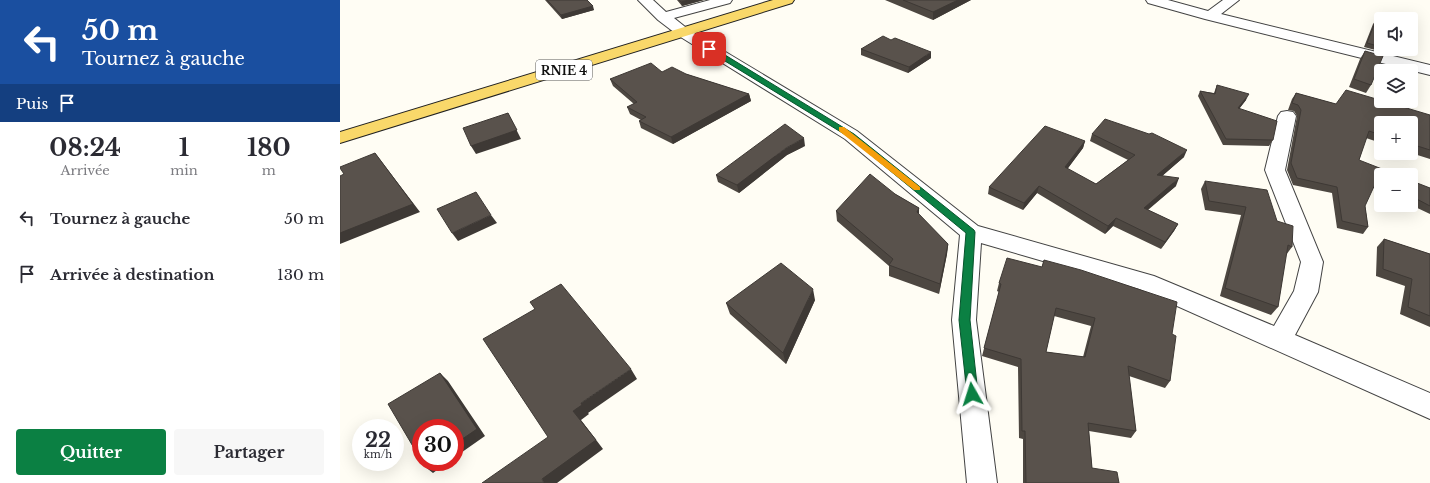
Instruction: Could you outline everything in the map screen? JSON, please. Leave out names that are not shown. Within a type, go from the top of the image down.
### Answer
[{"type":"main road","name":"RNIE 4","points":[[340,138],[788,0]]},
{"type":"street","points":[[645,0],[663,17],[684,33],[851,135],[971,232],[1146,282],[1430,406]]},
{"type":"street","points":[[663,17],[725,0]]},
{"type":"street","points":[[1153,0],[1210,16],[1430,70]]},
{"type":"street","points":[[1210,16],[1232,0]]},
{"type":"street","points":[[1280,340],[1306,292],[1312,262],[1275,170],[1287,116]]},
{"type":"street","points":[[971,232],[964,320],[982,483]]},
{"type":"building","points":[[547,0],[587,0],[593,6],[561,15]]},
{"type":"building","points":[[903,0],[958,0],[933,12]]},
{"type":"building","points":[[1374,25],[1374,45],[1367,43]]},
{"type":"building","points":[[883,36],[891,40],[895,38],[931,52],[909,67],[861,49]]},
{"type":"building","points":[[1365,51],[1374,54],[1374,56],[1383,56],[1380,64],[1374,64],[1374,78],[1371,85],[1354,79]]},
{"type":"building","points":[[651,63],[662,72],[672,67],[686,74],[749,94],[671,137],[639,121],[646,117],[627,107],[637,102],[610,79]]},
{"type":"building","points":[[1217,85],[1249,94],[1238,108],[1277,121],[1273,140],[1226,139],[1200,91],[1215,94]]},
{"type":"building","points":[[1346,90],[1374,98],[1374,108],[1406,108],[1430,115],[1430,150],[1418,146],[1418,116],[1374,116],[1374,133],[1369,131],[1359,160],[1379,168],[1374,168],[1374,186],[1365,206],[1368,227],[1342,221],[1337,187],[1297,178],[1291,163],[1301,110],[1298,105],[1292,103],[1296,93],[1336,104]]},
{"type":"building","points":[[508,113],[517,130],[471,146],[463,128]]},
{"type":"building","points":[[1105,119],[1149,134],[1152,133],[1187,150],[1157,175],[1179,178],[1144,208],[1178,224],[1165,242],[1116,218],[1108,226],[1039,186],[1024,203],[989,187],[1045,126],[1085,141],[1065,167],[1096,184],[1135,155],[1092,134]]},
{"type":"building","points":[[785,124],[804,138],[786,148],[737,185],[716,175]]},
{"type":"building","points":[[375,153],[413,204],[340,233],[340,176],[344,174],[340,167]]},
{"type":"building","points":[[870,174],[895,194],[919,208],[917,212],[948,244],[940,284],[889,265],[893,259],[836,211]]},
{"type":"building","points":[[1205,181],[1267,190],[1277,221],[1293,226],[1292,247],[1288,245],[1278,307],[1225,288],[1246,207],[1209,201]]},
{"type":"building","points":[[1418,183],[1430,188],[1430,206],[1418,200]]},
{"type":"building","points":[[476,192],[491,215],[452,233],[437,209]]},
{"type":"building","points":[[1384,239],[1430,254],[1430,316],[1408,307],[1412,279],[1383,269]]},
{"type":"building","points":[[1007,258],[1042,267],[1044,260],[1081,270],[1177,302],[1172,334],[1176,336],[1170,381],[1128,366],[1136,431],[1088,423],[1092,468],[1117,472],[1119,483],[1026,483],[1025,431],[1022,431],[1021,359],[984,348],[1001,284],[999,283]],"holes":[[[1056,308],[1095,318],[1085,357],[1046,352]]]},
{"type":"building","points":[[781,263],[813,289],[783,353],[726,303]]},
{"type":"building","points":[[561,284],[631,369],[581,403],[582,405],[573,411],[596,440],[542,479],[544,483],[482,483],[548,437],[483,339],[535,309],[530,302]]},
{"type":"building","points":[[440,373],[477,429],[464,438],[464,419],[412,419],[412,445],[404,431],[404,419],[397,419],[388,404]]},
{"type":"slow traffic","points":[[841,129],[851,135],[917,188]]},
{"type":"route","points":[[709,49],[851,135],[971,232],[964,320],[972,394]]}]
